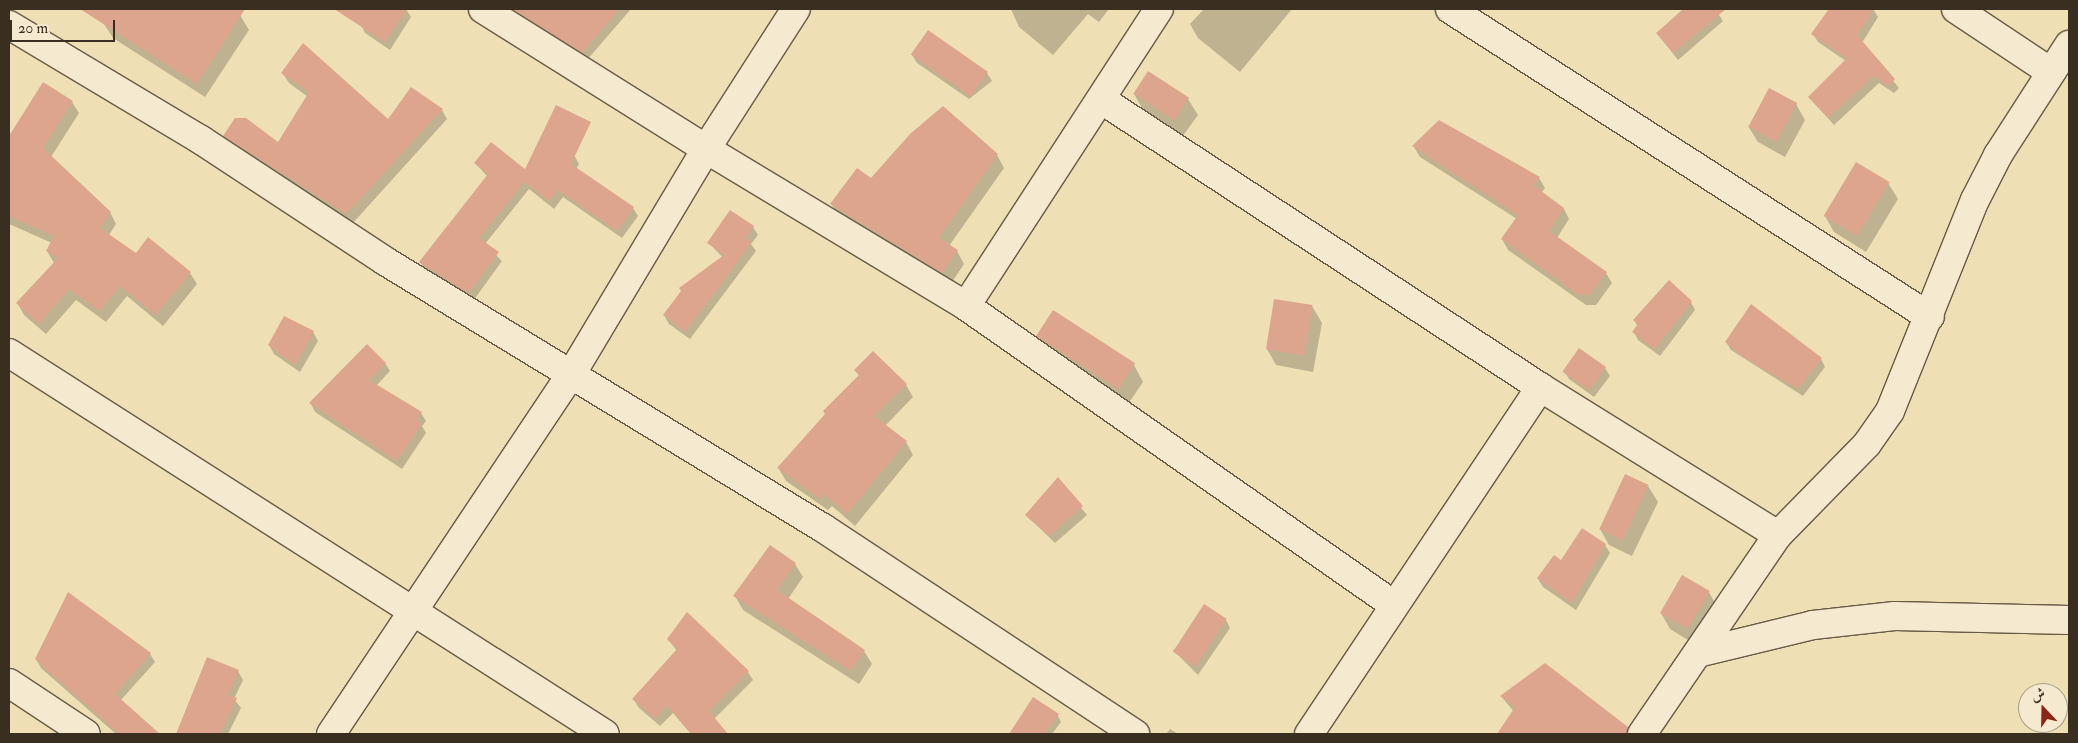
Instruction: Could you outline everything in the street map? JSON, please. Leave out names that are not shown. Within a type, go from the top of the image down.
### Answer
[{"type":"street","points":[[484,9],[706,149],[966,306],[1394,605]]},
{"type":"street","points":[[331,734],[413,614],[572,372],[706,149],[796,9]]},
{"type":"street","points":[[966,306],[1102,100],[1159,9]]},
{"type":"street","points":[[1450,9],[1930,317]]},
{"type":"street","points":[[1956,9],[2051,72]]},
{"type":"street","points":[[9,24],[201,140],[385,262],[572,372],[823,528],[1135,734]]},
{"type":"street","points":[[1642,734],[1778,535],[1876,431],[1890,411],[1930,317],[1976,200],[1998,155],[2069,45]]},
{"type":"street","points":[[1102,100],[1540,387],[1778,535]]},
{"type":"street","points":[[9,353],[413,614],[605,734]]},
{"type":"street","points":[[1309,734],[1540,387]]},
{"type":"street","points":[[1698,653],[1813,625],[1895,616],[2069,620]]},
{"type":"street","points":[[9,683],[86,734]]},
{"type":"building","points":[[80,9],[245,9],[197,84]]},
{"type":"building","points":[[334,9],[407,9],[385,42]]},
{"type":"building","points":[[512,9],[619,9],[582,53]]},
{"type":"building","points":[[1684,9],[1726,9],[1673,53],[1656,33]]},
{"type":"building","points":[[1829,9],[1874,9],[1857,35],[1895,79],[1889,86],[1873,76],[1828,118],[1808,97],[1847,58],[1811,34]]},
{"type":"building","points":[[928,30],[988,72],[971,96],[911,55]]},
{"type":"building","points":[[303,43],[388,119],[411,87],[443,109],[346,214],[223,136],[235,118],[246,118],[278,142],[309,92],[281,73]]},
{"type":"building","points":[[1148,71],[1189,98],[1174,120],[1133,94]]},
{"type":"building","points":[[43,82],[73,101],[43,148],[111,212],[100,228],[136,253],[148,237],[191,272],[156,315],[120,286],[99,311],[69,289],[39,324],[16,303],[58,258],[46,251],[54,236],[9,216],[9,136]]},
{"type":"building","points":[[1769,88],[1797,103],[1777,142],[1748,127]]},
{"type":"building","points":[[556,105],[591,122],[571,164],[634,207],[617,231],[558,190],[549,201],[524,182],[479,238],[499,252],[468,293],[419,262],[488,174],[474,163],[491,142],[525,169]]},
{"type":"building","points":[[943,106],[998,154],[939,238],[958,250],[942,273],[830,204],[857,168],[871,178],[910,134]]},
{"type":"building","points":[[1439,120],[1540,177],[1533,185],[1564,208],[1549,231],[1607,272],[1590,295],[1579,295],[1501,239],[1518,215],[1412,146]]},
{"type":"building","points":[[1856,162],[1889,182],[1857,236],[1824,216]]},
{"type":"building","points":[[730,210],[754,226],[743,241],[748,238],[752,242],[685,332],[663,315],[681,291],[679,288],[724,255],[707,243]]},
{"type":"building","points":[[1669,280],[1692,301],[1655,349],[1632,332],[1638,324],[1633,320]]},
{"type":"building","points":[[1274,299],[1313,305],[1305,355],[1266,349]]},
{"type":"building","points":[[1751,304],[1822,358],[1798,389],[1745,358],[1725,342]]},
{"type":"building","points":[[1053,310],[1135,363],[1118,389],[1036,336]]},
{"type":"building","points":[[284,316],[314,331],[295,365],[268,345]]},
{"type":"building","points":[[367,344],[386,363],[369,380],[422,412],[417,420],[422,424],[397,461],[309,403]]},
{"type":"building","points":[[1579,348],[1606,367],[1589,391],[1562,372]]},
{"type":"building","points":[[873,351],[907,384],[874,416],[907,441],[847,514],[824,494],[820,499],[777,468],[825,414],[823,411],[859,375],[854,370]]},
{"type":"building","points":[[1625,474],[1649,485],[1623,540],[1599,529]]},
{"type":"building","points":[[1058,477],[1083,506],[1049,536],[1025,515]]},
{"type":"building","points":[[1582,528],[1606,544],[1572,603],[1537,578],[1554,555],[1561,560]]},
{"type":"building","points":[[770,545],[796,563],[777,590],[865,650],[851,671],[733,596]]},
{"type":"building","points":[[1682,575],[1710,591],[1688,629],[1660,613]]},
{"type":"building","points":[[68,592],[151,653],[115,694],[160,734],[119,734],[35,659]]},
{"type":"building","points":[[1204,604],[1227,619],[1196,667],[1173,652]]},
{"type":"building","points":[[687,612],[749,671],[709,711],[728,734],[691,734],[667,705],[655,719],[632,699],[677,649],[667,639]]},
{"type":"building","points":[[207,657],[239,670],[228,695],[237,698],[220,734],[176,734]]},
{"type":"building","points":[[1545,663],[1628,727],[1627,734],[1497,734],[1515,707],[1500,696]]},
{"type":"building","points":[[1033,697],[1059,714],[1044,734],[1009,734]]}]
